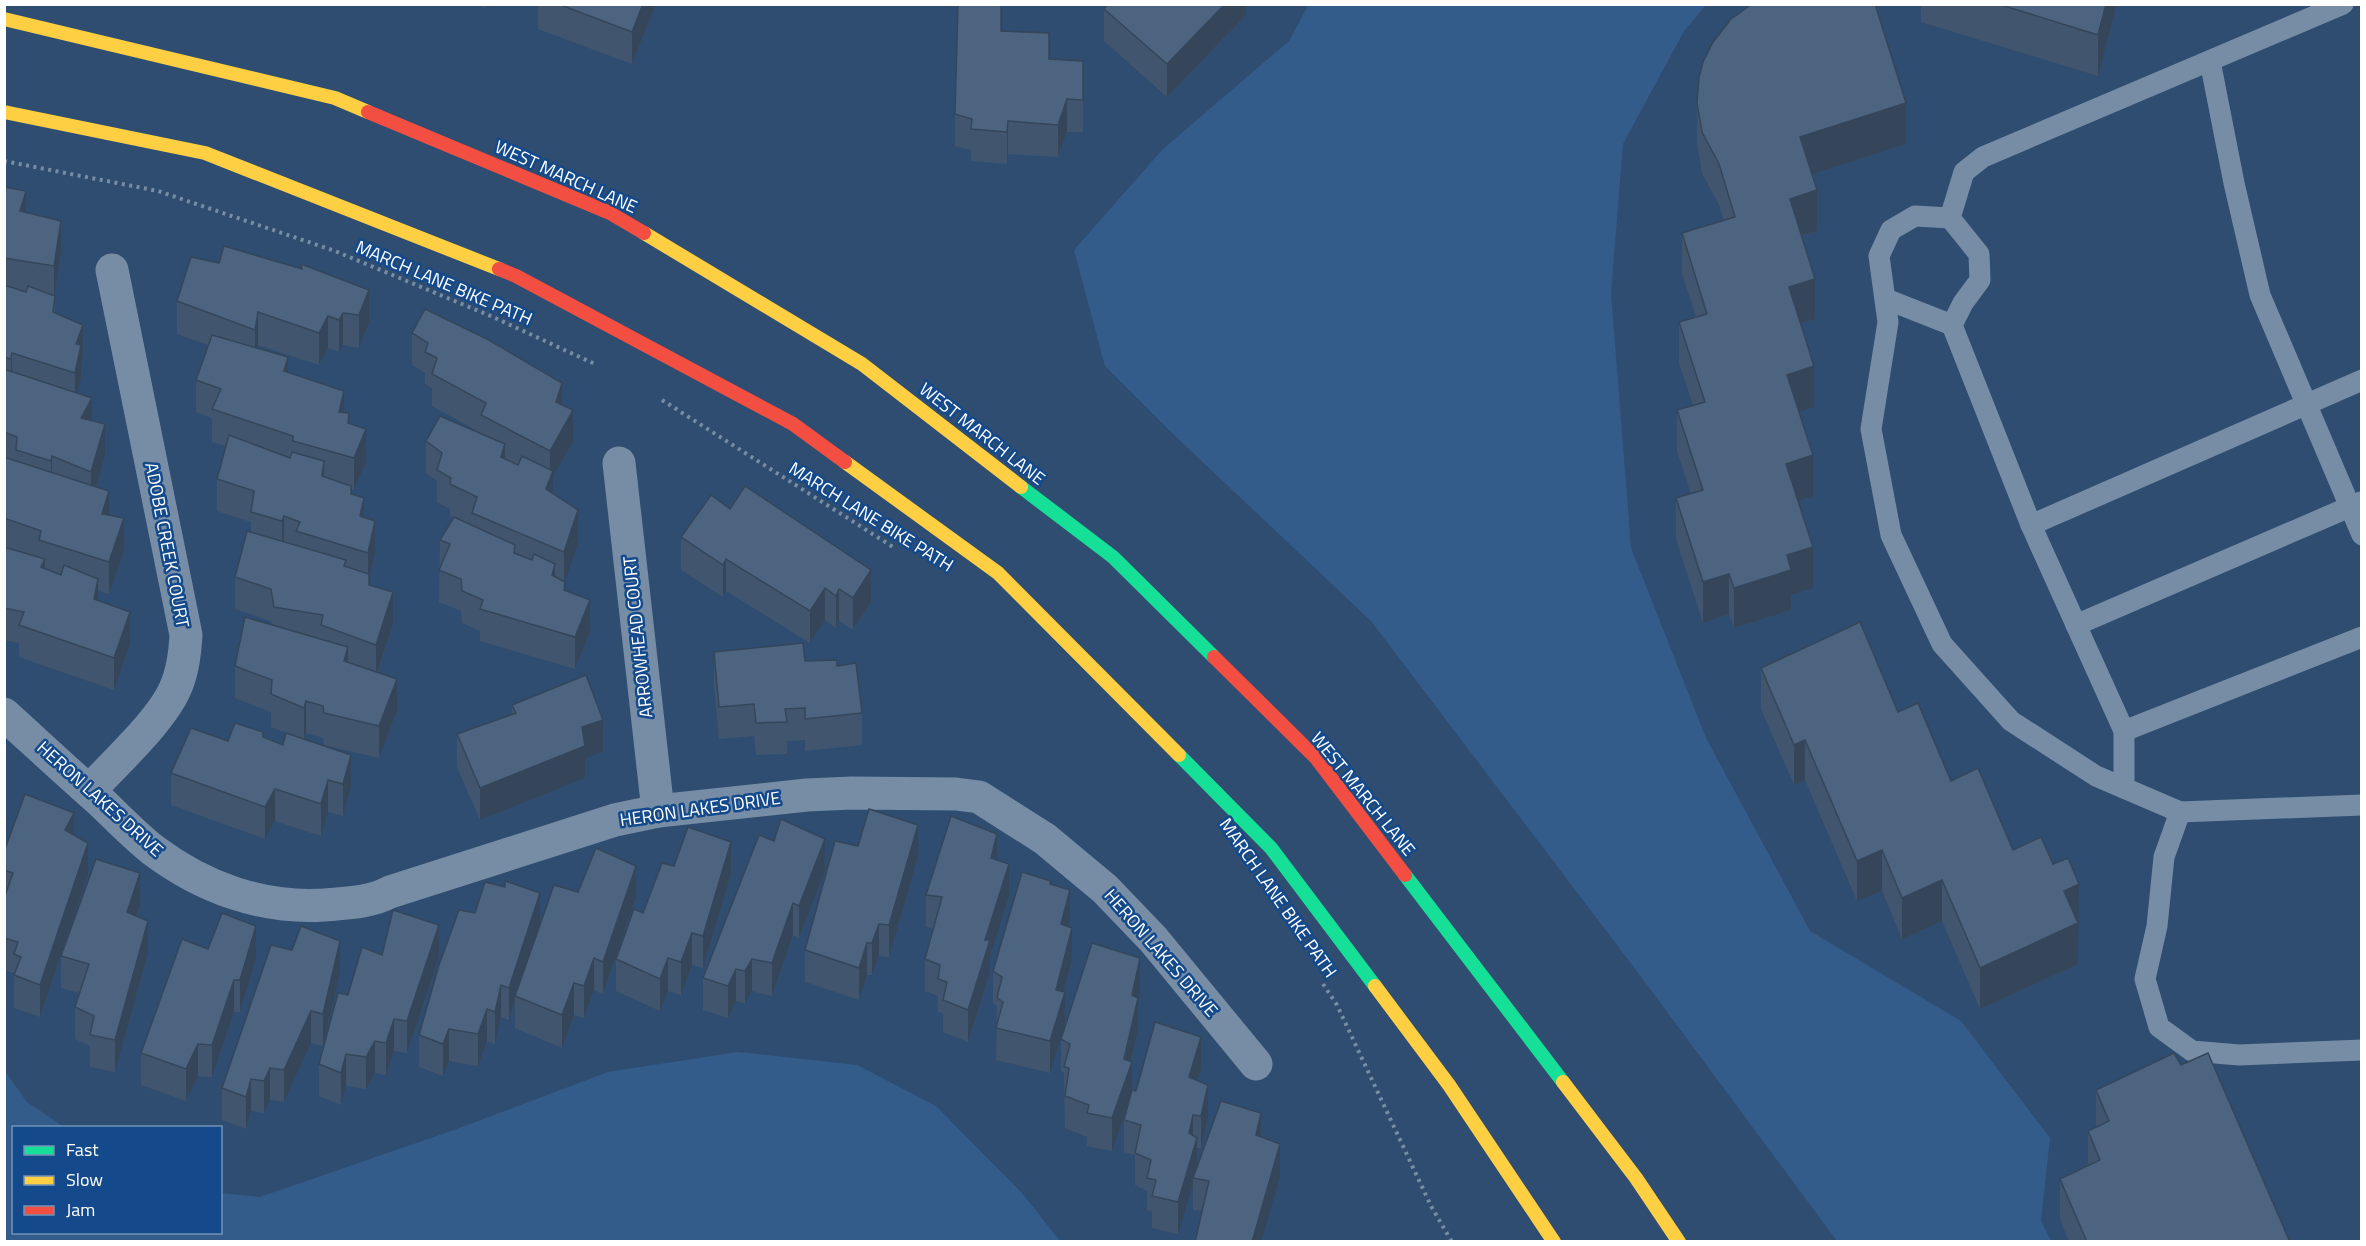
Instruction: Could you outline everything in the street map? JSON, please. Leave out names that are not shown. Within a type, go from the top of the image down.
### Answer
[{"type":"main road","name":"WEST MARCH LANE","points":[[4,19],[335,98],[610,213],[862,364],[1113,557],[1316,758],[1636,1178],[1679,1242]]},
{"type":"main road","points":[[4,112],[205,153],[516,276],[793,424],[998,573],[1271,848],[1449,1085],[1554,1242]]},
{"type":"street","name":"ADOBE CREEK COURT","points":[[89,791],[162,712],[175,689],[185,657],[186,635],[112,270]]},
{"type":"street","name":"ARROWHEAD COURT","points":[[619,464],[658,811]]},
{"type":"street","name":"HERON LAKES DRIVE","points":[[4,714],[153,849],[195,878],[231,893],[302,907],[358,903],[380,898],[390,892],[615,820],[658,811],[807,795],[852,793],[979,796],[1045,838],[1105,889],[1153,939],[1256,1064]]},
{"type":"lane","points":[[1950,218],[1964,172],[1983,157],[2343,4]]},
{"type":"lane","points":[[2210,61],[2234,183],[2260,295],[2306,405],[2355,504],[2361,535]]},
{"type":"lane","points":[[1952,325],[1963,303],[1980,280],[1979,254],[1950,218],[1915,216],[1891,230],[1879,256],[1888,322],[1871,429],[1891,535],[1942,644],[2011,721],[2097,776],[2180,812],[2361,806]]},
{"type":"lane","points":[[1886,299],[1952,325],[2031,525],[2124,731],[2124,788]]},
{"type":"lane","points":[[2031,525],[2361,381]]},
{"type":"lane","points":[[2076,625],[2355,504]]},
{"type":"lane","points":[[2124,731],[2361,637]]},
{"type":"lane","points":[[2180,812],[2164,857],[2157,926],[2145,979],[2159,1027],[2192,1051],[2239,1055],[2361,1050]]},
{"type":"path","name":"MARCH LANE BIKE PATH","points":[[4,161],[158,191],[335,251],[494,317],[607,370]]},
{"type":"path","name":"MARCH LANE BIKE PATH","points":[[658,397],[901,552]]},
{"type":"path","name":"MARCH LANE BIKE PATH","points":[[1317,977],[1337,1005],[1431,1206],[1452,1242]]},
{"type":"water","points":[[1309,4],[1706,5],[1684,31],[1623,144],[1611,293],[1631,548],[1706,738],[1810,931],[1961,1021],[2050,1138],[2041,1221],[2051,1241],[1837,1241],[1639,974],[1371,621],[1172,433],[1105,366],[1074,250],[1163,149],[1289,41]]},
{"type":"water","points":[[738,1052],[857,1065],[936,1106],[1022,1193],[1060,1241],[5,1241],[5,1071],[27,1102],[63,1126],[12,1126],[12,1234],[222,1234],[222,1193],[260,1197],[454,1130],[608,1072]]},
{"type":"building","points":[[558,4],[643,4],[632,32]]},
{"type":"building","points":[[958,4],[1001,4],[1001,31],[1049,33],[1049,59],[1083,61],[1083,100],[1067,99],[1058,125],[1008,121],[1007,132],[971,129],[972,119],[955,114]]},
{"type":"building","points":[[1108,4],[1225,4],[1167,64],[1104,9]]},
{"type":"building","points":[[1752,4],[1875,4],[1906,103],[1800,137],[1817,190],[1790,199],[1815,279],[1789,287],[1814,366],[1787,375],[1813,455],[1786,464],[1813,547],[1787,555],[1791,570],[1734,588],[1729,574],[1703,582],[1676,498],[1703,490],[1677,410],[1705,402],[1679,322],[1707,314],[1682,233],[1735,217],[1719,164],[1702,132],[1697,103],[1699,77],[1703,62],[1713,42],[1731,19]]},
{"type":"building","points":[[1998,4],[2106,4],[2098,35]]},
{"type":"building","points":[[4,187],[26,191],[20,211],[61,221],[54,266],[4,258]]},
{"type":"building","points":[[224,246],[302,269],[301,264],[369,290],[359,315],[343,313],[339,320],[328,316],[319,333],[258,312],[255,330],[177,301],[191,257],[219,263]]},
{"type":"building","points":[[4,285],[26,292],[28,286],[55,296],[53,312],[83,325],[76,344],[81,345],[75,373],[12,353],[11,359],[4,357]]},
{"type":"building","points":[[425,309],[487,339],[562,383],[556,402],[573,410],[550,451],[481,415],[486,403],[432,374],[437,358],[425,352],[428,343],[412,333]]},
{"type":"building","points":[[212,335],[288,357],[284,371],[344,391],[339,412],[349,413],[348,423],[366,429],[354,458],[293,441],[293,436],[212,409],[221,389],[196,380]]},
{"type":"building","points":[[4,369],[92,398],[81,418],[105,424],[91,472],[52,456],[51,461],[16,450],[17,437],[4,432]]},
{"type":"building","points":[[440,416],[505,444],[501,457],[518,465],[522,456],[553,471],[546,489],[578,510],[564,552],[472,513],[477,497],[450,484],[451,478],[437,470],[442,453],[426,441]]},
{"type":"building","points":[[229,435],[290,458],[292,452],[324,461],[322,476],[351,486],[351,494],[364,498],[360,516],[375,521],[368,553],[296,531],[300,522],[284,516],[282,521],[251,512],[254,491],[217,479]]},
{"type":"building","points":[[4,457],[109,491],[102,514],[124,518],[109,562],[39,540],[41,531],[4,518]]},
{"type":"building","points":[[745,486],[871,570],[853,598],[839,589],[836,596],[825,588],[810,611],[726,559],[723,565],[681,537],[711,495],[730,509]]},
{"type":"building","points":[[454,517],[515,545],[514,553],[532,560],[534,554],[555,564],[552,575],[565,582],[564,590],[590,600],[575,637],[480,609],[483,600],[462,591],[461,579],[439,570],[450,544],[440,540]]},
{"type":"building","points":[[247,531],[346,560],[344,566],[369,574],[369,585],[393,592],[376,645],[321,625],[323,615],[274,607],[271,589],[235,577]]},
{"type":"building","points":[[4,547],[45,559],[41,567],[61,575],[64,565],[98,579],[94,599],[130,612],[114,658],[19,625],[24,612],[4,608]]},
{"type":"building","points":[[245,617],[348,647],[344,661],[397,679],[379,726],[324,713],[323,706],[306,701],[304,708],[271,694],[272,680],[235,666]]},
{"type":"building","points":[[1860,622],[1898,712],[1918,703],[1951,781],[1978,768],[2013,850],[2041,837],[2053,864],[2068,858],[2079,884],[2064,891],[2078,923],[1980,968],[1942,880],[1902,898],[1882,850],[1857,861],[1805,740],[1794,745],[1761,668]]},
{"type":"building","points":[[803,643],[805,661],[837,660],[837,666],[856,663],[862,713],[805,719],[805,708],[785,709],[787,722],[756,723],[754,704],[719,707],[714,652]]},
{"type":"building","points":[[586,675],[603,720],[582,727],[585,746],[480,788],[457,734],[516,713],[512,705]]},
{"type":"building","points":[[235,723],[263,732],[263,737],[283,745],[286,733],[351,755],[343,784],[328,780],[321,804],[275,789],[265,807],[171,773],[191,728],[228,741]]},
{"type":"building","points":[[25,794],[74,813],[65,830],[88,843],[40,985],[14,975],[21,957],[14,954],[18,942],[4,938],[4,899],[13,873],[4,870],[4,852]]},
{"type":"building","points":[[869,809],[918,825],[889,925],[879,924],[872,943],[867,943],[859,968],[805,950],[835,841],[858,846]]},
{"type":"building","points":[[951,816],[997,834],[991,858],[1009,864],[985,940],[990,940],[968,1010],[943,1000],[947,982],[938,979],[940,965],[925,959],[942,897],[926,895]]},
{"type":"building","points":[[781,819],[825,839],[799,906],[793,903],[772,963],[752,959],[745,971],[736,969],[728,986],[703,978],[759,835],[774,841]]},
{"type":"building","points":[[688,827],[731,842],[703,936],[692,933],[681,962],[668,958],[660,979],[616,959],[634,909],[643,913],[662,863],[674,866]]},
{"type":"building","points":[[596,848],[636,866],[603,962],[594,958],[584,986],[574,983],[562,1015],[515,996],[554,885],[578,892]]},
{"type":"building","points":[[96,859],[140,873],[127,912],[148,921],[115,1040],[90,1035],[94,1016],[75,1007],[89,964],[61,956]]},
{"type":"building","points":[[1022,872],[1070,890],[1061,924],[1072,928],[1056,990],[1065,992],[1050,1041],[996,1028],[1003,1002],[997,998],[1002,977],[993,971]]},
{"type":"building","points":[[505,881],[540,893],[509,988],[501,985],[495,1012],[487,1009],[478,1034],[449,1029],[443,1044],[419,1035],[439,965],[459,910],[475,913],[485,882],[505,887]]},
{"type":"building","points":[[393,910],[439,925],[407,1021],[394,1019],[386,1043],[375,1041],[366,1057],[346,1054],[341,1073],[319,1064],[338,993],[348,995],[362,947],[382,955]]},
{"type":"building","points":[[222,913],[256,926],[240,980],[234,980],[212,1045],[198,1044],[186,1069],[141,1053],[182,939],[208,949]]},
{"type":"building","points":[[301,926],[340,941],[323,1014],[311,1011],[284,1070],[270,1068],[264,1081],[251,1079],[246,1097],[222,1088],[271,945],[292,950]]},
{"type":"building","points":[[1092,943],[1140,958],[1132,995],[1138,998],[1124,1059],[1132,1062],[1112,1118],[1087,1113],[1089,1105],[1065,1096],[1069,1068],[1064,1067],[1070,1044],[1061,1039]]},
{"type":"building","points":[[1155,1022],[1201,1037],[1189,1077],[1208,1085],[1201,1116],[1193,1115],[1189,1133],[1197,1138],[1178,1202],[1152,1196],[1156,1180],[1147,1178],[1151,1160],[1135,1153],[1141,1125],[1124,1120],[1132,1090],[1136,1091]]},
{"type":"building","points":[[2174,1053],[2181,1065],[2208,1053],[2290,1242],[2087,1242],[2060,1179],[2100,1160],[2088,1131],[2109,1121],[2096,1090]]},
{"type":"building","points":[[1221,1101],[1261,1113],[1256,1135],[1280,1144],[1252,1242],[1195,1242],[1209,1181],[1193,1178]]},
{"type":"traffic: fast","points":[[1021,487],[1113,557],[1214,657]]},
{"type":"traffic: fast","points":[[1179,755],[1271,848],[1375,986]]},
{"type":"traffic: fast","points":[[1405,875],[1563,1082]]},
{"type":"traffic: slow","points":[[4,19],[335,98],[368,112]]},
{"type":"traffic: slow","points":[[4,112],[205,153],[499,269]]},
{"type":"traffic: slow","points":[[644,233],[862,364],[1021,487]]},
{"type":"traffic: slow","points":[[845,462],[998,573],[1179,755]]},
{"type":"traffic: slow","points":[[1375,986],[1449,1085],[1554,1242]]},
{"type":"traffic: slow","points":[[1563,1082],[1636,1178],[1679,1242]]},
{"type":"traffic: jam","points":[[368,112],[610,213],[644,233]]},
{"type":"traffic: jam","points":[[499,269],[793,424],[845,462]]},
{"type":"traffic: jam","points":[[1214,657],[1316,758],[1405,875]]}]
